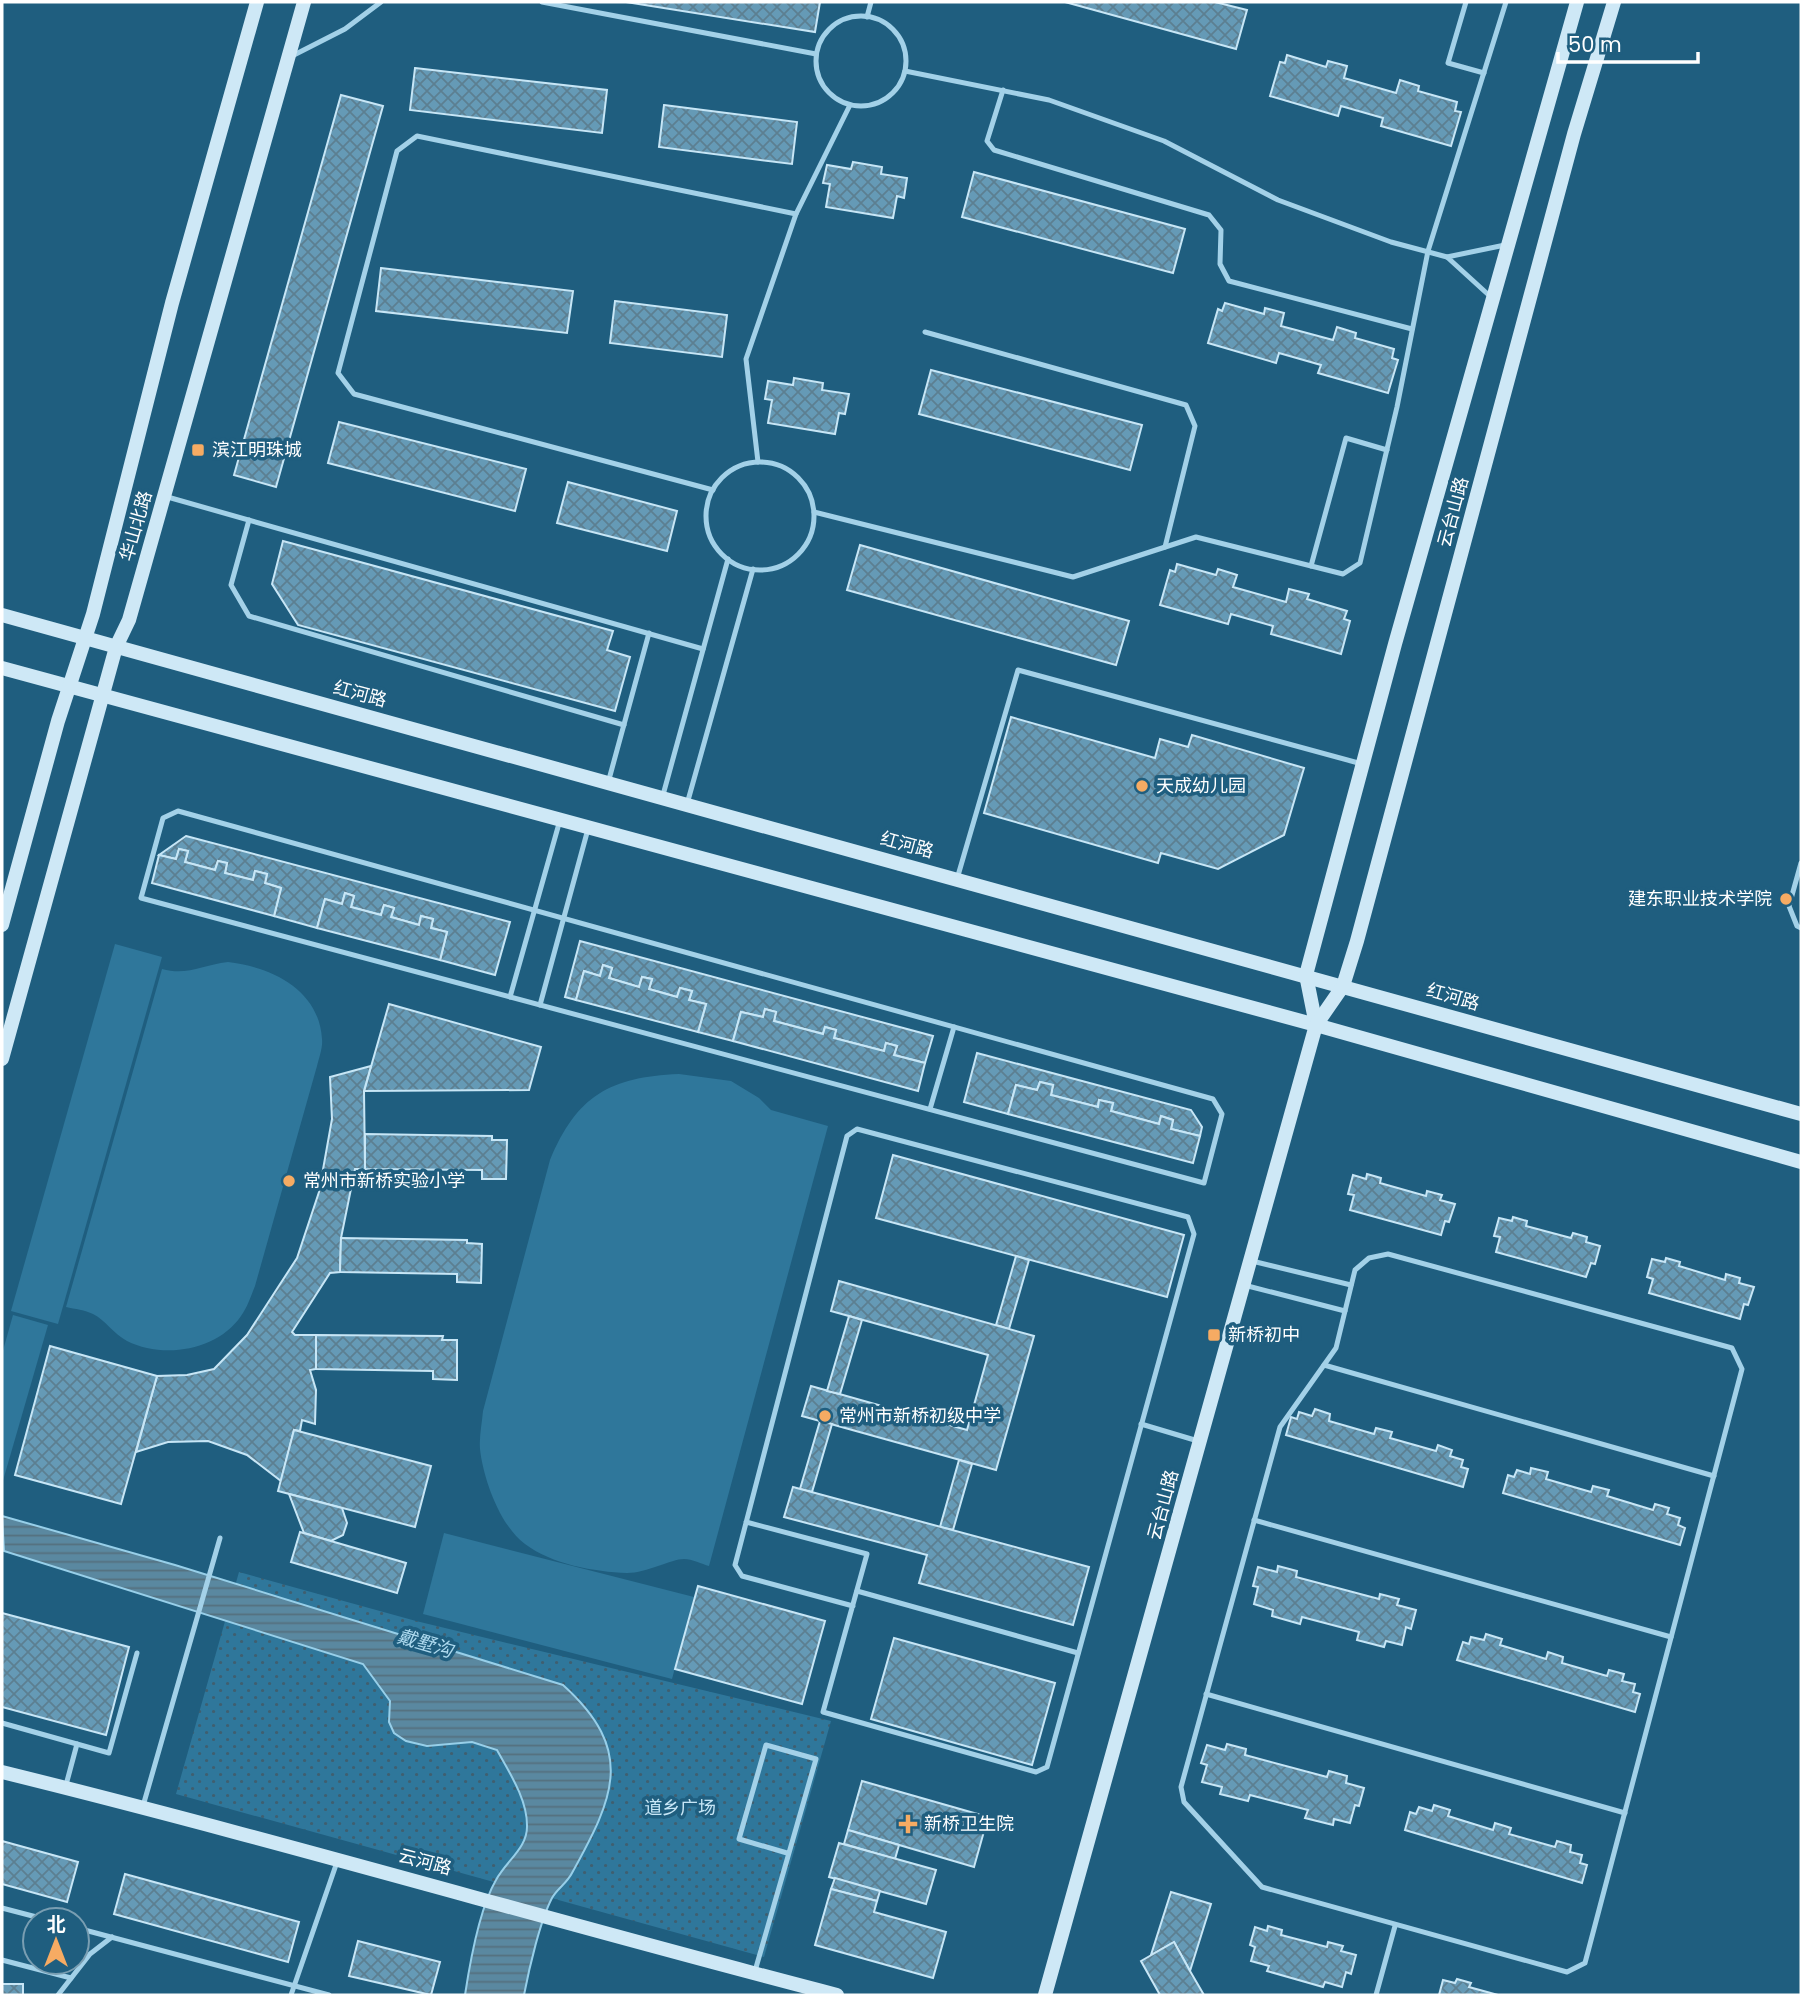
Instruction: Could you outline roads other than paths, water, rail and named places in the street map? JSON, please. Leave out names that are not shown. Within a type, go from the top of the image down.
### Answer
[{"type":"street","name":"华山北路","points":[[2,925],[85,638],[172,303],[257,2]]},
{"type":"street","name":"华山北路","points":[[2,1059],[116,647],[129,620],[304,2]]},
{"type":"street","name":"云台山路","points":[[1316,1025],[1306,975],[1577,2]]},
{"type":"street","name":"云台山路","points":[[1045,1995],[1316,1025],[1343,986],[1574,134],[1614,2]]},
{"type":"street","name":"红河路","points":[[2,615],[1801,1114]]},
{"type":"street","points":[[2,668],[1316,1025],[1801,1162]]},
{"type":"street","name":"云河路","points":[[2,1772],[143,1806],[471,1894],[551,1921],[837,1995]]},
{"type":"lane","points":[[288,58],[345,29],[381,2]]},
{"type":"lane","points":[[542,2],[816,54]]},
{"type":"lane","points":[[867,17],[871,2]]},
{"type":"lane","points":[[1466,2],[1448,62],[1484,73]]},
{"type":"lane","points":[[814,512],[1073,577],[1196,537],[1343,575],[1360,563],[1387,450],[1428,251],[1506,2]]},
{"type":"lane","points":[[853,17],[867,17],[881,21],[893,30],[906,56],[905,71],[890,95],[878,103],[850,105],[837,100],[820,80],[816,54],[829,30],[853,17]]},
{"type":"lane","points":[[905,71],[1049,100],[1164,141],[1278,200],[1391,242],[1447,257],[1493,299]]},
{"type":"lane","points":[[1003,90],[986,141],[994,150],[1209,215],[1221,230],[1220,264],[1229,281],[1412,329]]},
{"type":"lane","points":[[758,461],[746,359],[796,214],[850,105]]},
{"type":"lane","points":[[713,490],[354,394],[338,373],[397,150],[416,136],[796,214]]},
{"type":"lane","points":[[1447,257],[1508,244]]},
{"type":"lane","points":[[925,332],[1186,405],[1195,426],[1165,547]]},
{"type":"lane","points":[[1311,566],[1346,438],[1387,450]]},
{"type":"lane","points":[[758,461],[776,464],[792,472],[804,484],[814,512],[812,533],[804,548],[791,560],[776,567],[752,569],[728,559],[714,543],[707,526],[707,508],[713,490],[724,475],[740,466],[758,461]]},
{"type":"lane","points":[[164,496],[703,649]]},
{"type":"lane","points":[[248,520],[231,585],[249,616],[624,726]]},
{"type":"lane","points":[[662,798],[728,559]]},
{"type":"lane","points":[[687,804],[752,569]]},
{"type":"lane","points":[[608,783],[649,634]]},
{"type":"lane","points":[[957,879],[1018,670],[1363,764]]},
{"type":"lane","points":[[178,811],[564,918],[1213,1099],[1222,1114],[1203,1182],[141,898],[163,817],[178,811]]},
{"type":"lane","points":[[510,997],[560,820]]},
{"type":"lane","points":[[540,1005],[589,828]]},
{"type":"lane","points":[[1801,863],[1789,906],[1797,926],[1801,928]]},
{"type":"lane","points":[[930,1109],[954,1027]]},
{"type":"lane","points":[[746,1522],[867,1554],[857,1591],[823,1712],[1036,1772],[1047,1767],[1194,1234],[1188,1217],[857,1129],[847,1136],[746,1522],[735,1565],[742,1576],[853,1605]]},
{"type":"lane","points":[[1388,1254],[1732,1348],[1742,1369],[1585,1963],[1567,1972],[1262,1887],[1184,1802],[1181,1787],[1280,1427],[1336,1348],[1345,1311],[1355,1270],[1368,1258],[1388,1254]]},
{"type":"lane","points":[[1251,1261],[1351,1285]]},
{"type":"lane","points":[[1244,1285],[1345,1311]]},
{"type":"lane","points":[[1324,1365],[1714,1476]]},
{"type":"lane","points":[[1142,1424],[1200,1441]]},
{"type":"lane","points":[[1254,1520],[1671,1637]]},
{"type":"lane","points":[[143,1806],[219,1538]]},
{"type":"lane","points":[[857,1591],[1078,1653]]},
{"type":"lane","points":[[2,1723],[109,1753],[137,1653]]},
{"type":"lane","points":[[1206,1694],[1625,1813]]},
{"type":"lane","points":[[65,1787],[77,1744]]},
{"type":"lane","points":[[754,1974],[816,1759],[766,1745],[739,1839],[787,1853]]},
{"type":"lane","points":[[291,1995],[338,1859]]},
{"type":"lane","points":[[2,1908],[21,1913]]},
{"type":"lane","points":[[1376,1995],[1395,1926]]},
{"type":"lane","points":[[91,1932],[329,1995]]},
{"type":"lane","points":[[58,1995],[90,1954],[113,1937]]},
{"type":"lane","points":[[2,1960],[72,1978]]},
{"type":"water","name":"戴墅沟","points":[[2,1516],[175,1565],[563,1685],[586,1709],[601,1732],[609,1753],[611,1775],[599,1821],[570,1877],[554,1895],[543,1919],[524,1995],[465,1995],[480,1920],[490,1892],[500,1873],[520,1848],[526,1833],[526,1815],[521,1796],[497,1750],[472,1742],[427,1746],[406,1741],[394,1733],[389,1722],[390,1701],[363,1664],[4,1551]]},
{"type":"place","name":"滨江明珠城","points":[[198,450]]},
{"type":"place","name":"天成幼儿园","points":[[1142,786]]},
{"type":"place","name":"建东职业技术学院","points":[[1786,899]]},
{"type":"place","name":"常州市新桥实验小学","points":[[289,1181]]},
{"type":"place","name":"新桥初中","points":[[1214,1335]]},
{"type":"place","name":"常州市新桥初级中学","points":[[825,1416]]},
{"type":"place","name":"新桥卫生院","points":[[908,1824]]},
{"type":"park label","name":"道乡广场","points":[[680,1808]]}]
